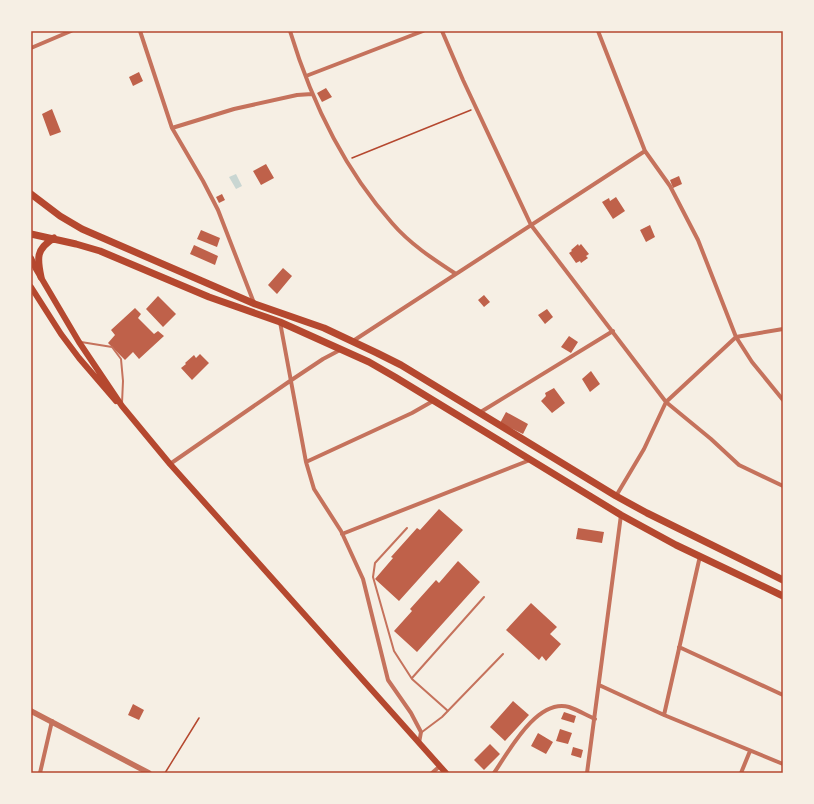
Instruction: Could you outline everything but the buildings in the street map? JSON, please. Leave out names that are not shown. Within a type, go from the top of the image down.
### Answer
[{"type":"main road","points":[[31,194],[60,216],[82,229],[255,304],[324,328],[401,365],[616,496],[647,513],[783,580]]},
{"type":"main road","points":[[31,234],[54,238],[100,251],[209,297],[280,322],[341,349],[395,377],[621,515],[676,545],[783,596]]},
{"type":"main road","points":[[41,277],[38,258],[39,253],[48,242],[54,238]]},
{"type":"main road","points":[[31,258],[79,342],[122,406],[170,464],[446,773]]},
{"type":"main road","points":[[31,287],[61,334],[112,397],[122,406]]},
{"type":"street","points":[[31,48],[71,31]]},
{"type":"street","points":[[140,31],[172,128],[218,210],[255,304]]},
{"type":"street","points":[[290,31],[312,94],[332,135],[359,179],[392,224],[412,243],[456,274]]},
{"type":"street","points":[[306,76],[422,31]]},
{"type":"street","points":[[442,31],[476,108],[532,225],[666,402],[711,439],[739,465],[783,486]]},
{"type":"street","points":[[598,31],[645,151],[670,186],[698,240],[736,337],[752,362],[783,400]]},
{"type":"street","points":[[172,128],[234,110],[297,95],[312,94]]},
{"type":"street","points":[[353,341],[645,151]]},
{"type":"street","points":[[280,322],[306,462],[314,489],[342,534],[363,579],[388,680],[411,713],[421,732],[420,743]]},
{"type":"street","points":[[616,496],[644,449],[666,402],[736,337],[783,328]]},
{"type":"street","points":[[479,413],[613,331]]},
{"type":"street","points":[[170,464],[290,381],[341,349]]},
{"type":"street","points":[[306,462],[412,414],[433,400]]},
{"type":"street","points":[[342,534],[531,460]]},
{"type":"street","points":[[588,773],[621,515]]},
{"type":"street","points":[[664,716],[700,556]]},
{"type":"street","points":[[679,647],[783,695]]},
{"type":"street","points":[[599,685],[664,716],[783,764]]},
{"type":"street","points":[[494,773],[530,721],[539,714],[555,707],[568,707],[594,719]]},
{"type":"street","points":[[31,711],[149,773]]},
{"type":"street","points":[[40,773],[52,721]]},
{"type":"street","points":[[741,773],[750,751]]},
{"type":"street","points":[[432,773],[440,766]]},
{"type":"lane","points":[[79,342],[112,347],[121,360],[123,381],[122,406]]},
{"type":"lane","points":[[406,528],[375,563],[373,577],[394,651],[412,679],[448,711]]},
{"type":"lane","points":[[412,679],[484,597]]},
{"type":"lane","points":[[421,732],[442,718],[503,654]]},
{"type":"path","points":[[347,160],[476,108]]},
{"type":"path","points":[[165,773],[199,718]]},
{"type":"shaded area","points":[[236,174],[242,186],[236,189],[229,177]]}]
